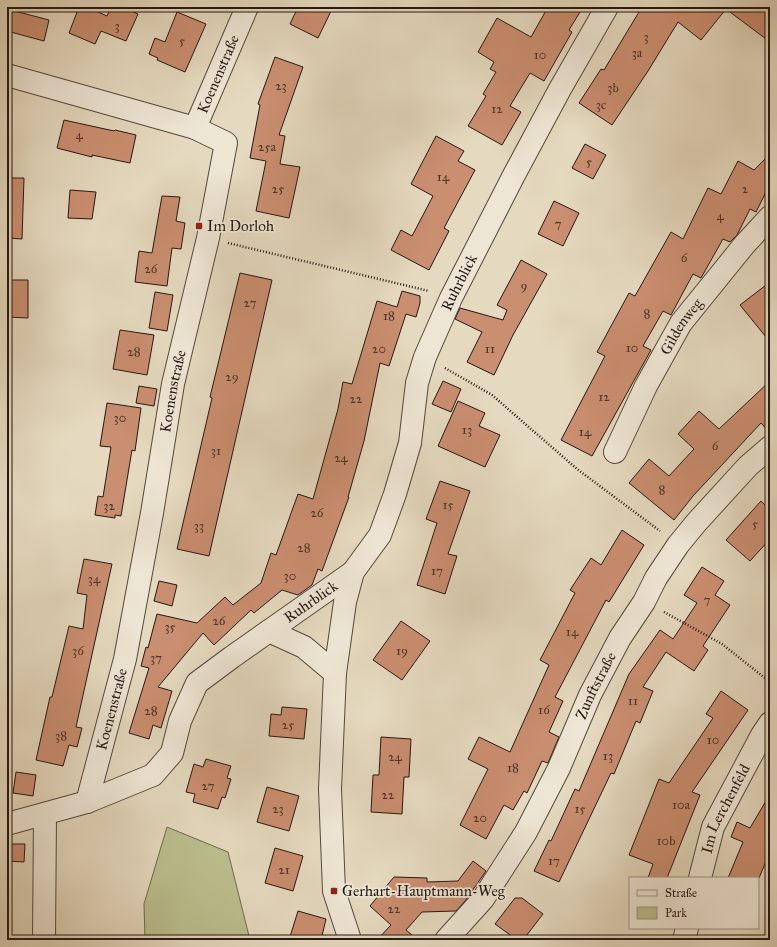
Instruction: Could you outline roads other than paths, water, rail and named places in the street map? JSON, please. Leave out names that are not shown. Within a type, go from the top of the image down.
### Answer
[{"type":"street","name":"Koenenstraße","points":[[87,802],[125,659],[152,513],[173,384],[208,238],[226,143],[195,128],[248,7]]},
{"type":"street","name":"Ruhrblick","points":[[269,632],[353,572],[380,535],[395,494],[410,443],[417,383],[425,357],[451,298],[518,169],[560,89],[607,7]]},
{"type":"street","points":[[7,75],[195,128]]},
{"type":"street","name":"Gildenweg","points":[[615,452],[646,386],[681,323],[745,244],[770,217]]},
{"type":"street","name":"Zunftstraße","points":[[446,940],[483,899],[526,832],[559,768],[590,695],[616,644],[644,602],[656,578],[678,545],[696,523],[748,466],[770,447]]},
{"type":"street","name":"Ruhrblick","points":[[335,672],[345,602],[353,572]]},
{"type":"street","points":[[7,824],[87,802],[153,775],[172,753],[180,721],[197,683],[269,632],[304,647],[335,672],[330,789],[334,891],[350,940]]},
{"type":"street","name":"Im Lerchenfeld","points":[[700,877],[713,827],[762,735],[770,723]]},
{"type":"street","points":[[44,940],[45,814]]},
{"type":"street","points":[[684,940],[687,929]]},
{"type":"place","name":"Im Dorloh","points":[[199,226]]},
{"type":"place","name":"Gerhart-Hauptmann-Weg","points":[[334,891]]}]
